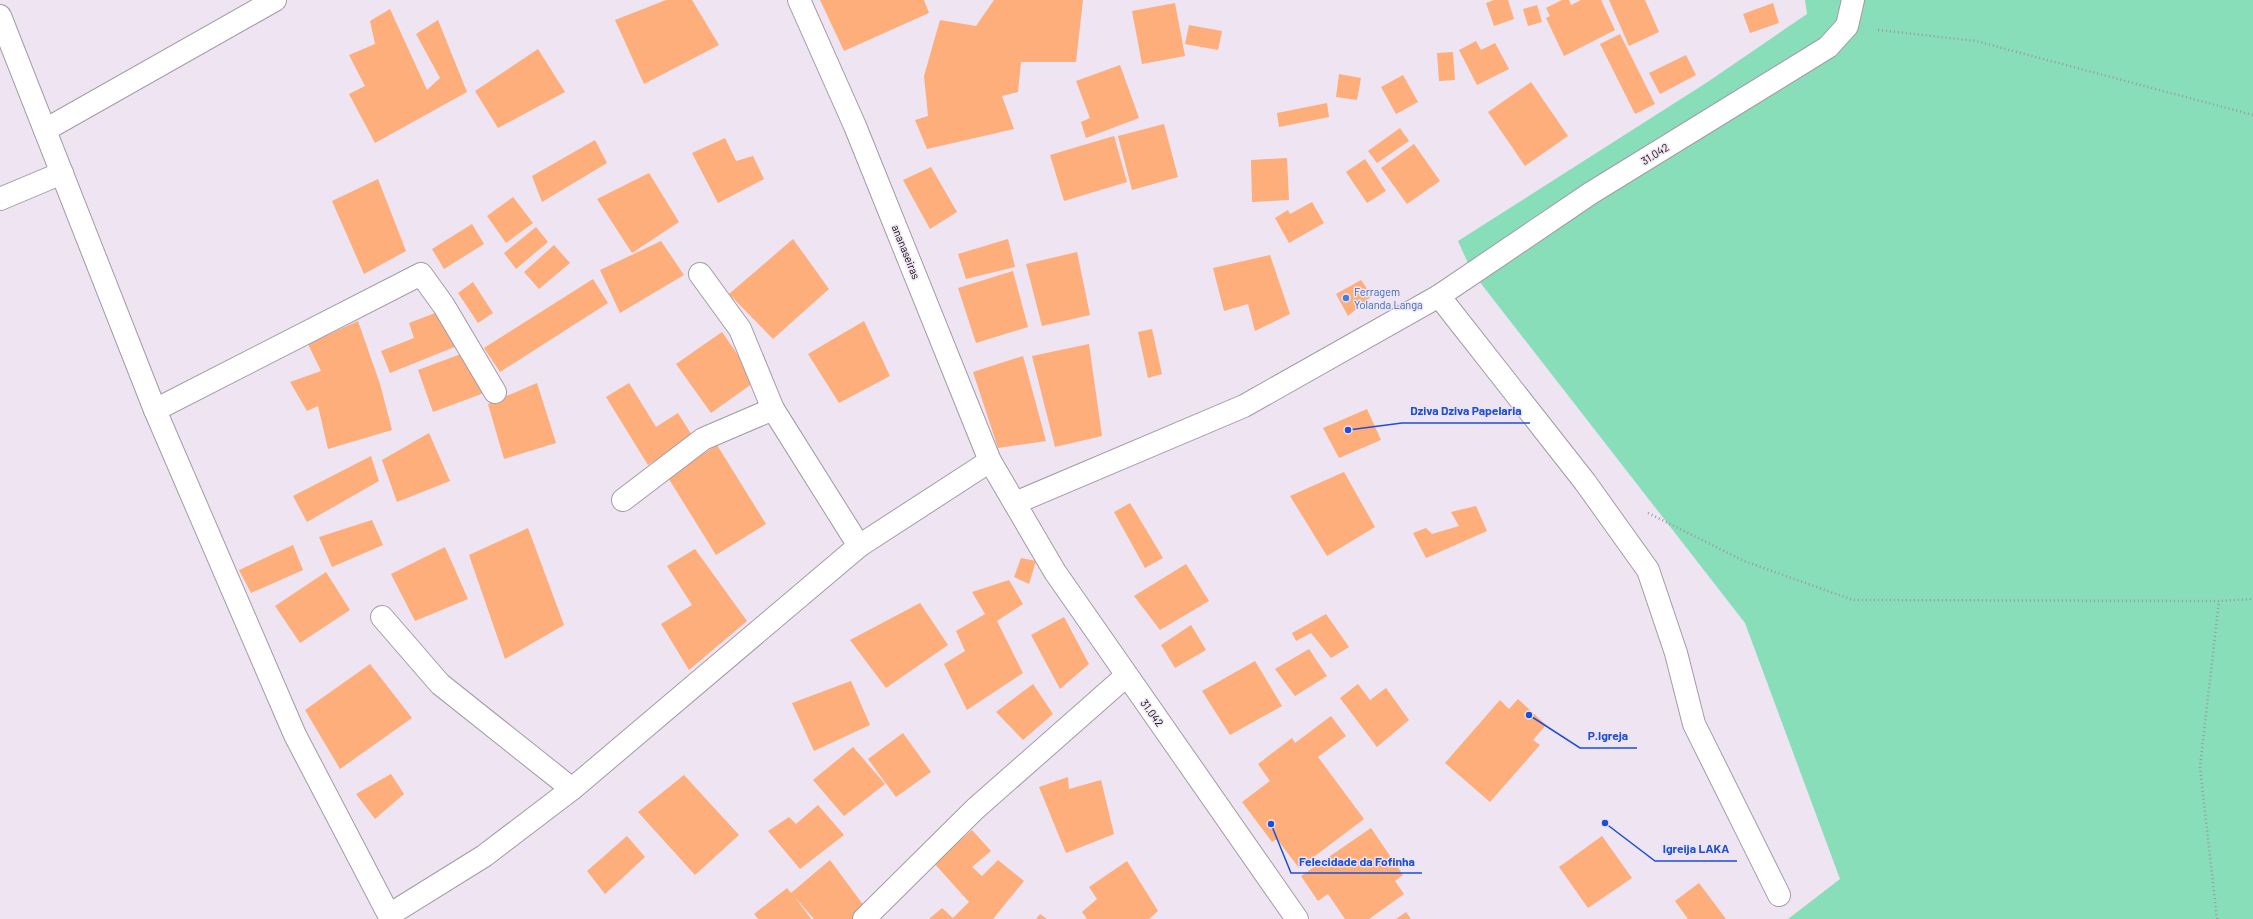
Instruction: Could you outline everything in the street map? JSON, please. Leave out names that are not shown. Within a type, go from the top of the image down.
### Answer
[{"type":"street","points":[[45,130],[275,0]]},
{"type":"street","name":"ananaseiras","points":[[799,0],[855,126],[990,461],[1015,503]]},
{"type":"street","points":[[1848,26],[1853,0]]},
{"type":"street","points":[[0,16],[155,410],[295,734],[390,917],[484,856],[572,789],[859,546],[990,461]]},
{"type":"street","name":"31.042","points":[[1297,919],[1230,820],[1126,676],[1055,572],[1015,503],[1244,406],[1439,296],[1591,193],[1828,47],[1848,26]]},
{"type":"street","points":[[0,198],[62,173]]},
{"type":"street","points":[[155,410],[421,274],[444,306],[495,392]]},
{"type":"street","points":[[700,274],[740,329],[773,409],[859,546]]},
{"type":"street","points":[[1439,296],[1586,482],[1648,570],[1676,653],[1694,724],[1779,895]]},
{"type":"street","points":[[622,500],[703,439],[773,409]]},
{"type":"street","points":[[382,617],[440,684],[572,789]]},
{"type":"street","points":[[864,919],[975,809],[1126,676]]},
{"type":"path","points":[[1848,26],[1976,41],[2253,115]]},
{"type":"path","points":[[1642,510],[1744,561],[1853,600],[2219,601],[2253,599]]},
{"type":"path","points":[[2217,919],[2200,767],[2219,601]]},
{"type":"green space","points":[[1805,0],[2253,0],[2253,919],[1788,919],[1840,879],[1745,623],[1472,272],[1458,241],[1706,83],[1807,14]]},
{"type":"building","points":[[666,0],[692,0],[719,45],[644,84],[615,20]]},
{"type":"building","points":[[820,0],[924,0],[929,13],[844,51]]},
{"type":"building","points":[[994,0],[1083,0],[1076,62],[1021,62],[1018,92],[1002,96],[1014,129],[927,149],[915,120],[928,116],[924,76],[940,20],[976,26]]},
{"type":"building","points":[[1494,0],[1508,0],[1514,19],[1494,26],[1486,3]]},
{"type":"building","points":[[1562,0],[1569,0],[1571,5],[1581,0],[1601,0],[1615,30],[1564,56],[1546,18],[1550,16],[1546,8]]},
{"type":"building","points":[[1609,0],[1645,0],[1659,32],[1629,46]]},
{"type":"building","points":[[1175,3],[1185,56],[1142,64],[1132,11]]},
{"type":"building","points":[[1773,3],[1779,23],[1750,33],[1743,14]]},
{"type":"building","points":[[1537,5],[1542,22],[1528,26],[1523,9]]},
{"type":"building","points":[[390,9],[427,90],[440,78],[416,34],[438,20],[467,92],[375,143],[349,94],[365,86],[349,55],[375,44],[370,21]]},
{"type":"building","points":[[1189,25],[1222,31],[1218,50],[1185,44]]},
{"type":"building","points":[[1620,34],[1655,104],[1635,114],[1600,44]]},
{"type":"building","points":[[1476,41],[1481,50],[1495,43],[1509,69],[1477,85],[1459,50]]},
{"type":"building","points":[[538,49],[565,92],[498,128],[475,91]]},
{"type":"building","points":[[1453,52],[1455,80],[1439,81],[1437,53]]},
{"type":"building","points":[[1686,55],[1696,75],[1660,94],[1649,73]]},
{"type":"building","points":[[1120,65],[1139,118],[1086,138],[1081,122],[1090,118],[1076,81]]},
{"type":"building","points":[[1339,74],[1361,78],[1357,100],[1336,97]]},
{"type":"building","points":[[1403,75],[1418,102],[1396,114],[1381,87]]},
{"type":"building","points":[[1531,82],[1568,136],[1525,166],[1488,112]]},
{"type":"building","points":[[1327,103],[1329,117],[1279,127],[1277,113]]},
{"type":"building","points":[[1164,124],[1178,177],[1132,190],[1118,136]]},
{"type":"building","points":[[1400,128],[1409,141],[1377,163],[1368,151]]},
{"type":"building","points":[[1114,136],[1127,182],[1064,201],[1050,155]]},
{"type":"building","points":[[725,138],[736,161],[753,156],[764,179],[718,203],[692,153]]},
{"type":"building","points":[[595,140],[607,163],[542,202],[532,176]]},
{"type":"building","points":[[1414,144],[1440,181],[1407,204],[1381,168]]},
{"type":"building","points":[[1287,158],[1289,200],[1252,202],[1251,160]]},
{"type":"building","points":[[1365,159],[1386,191],[1367,203],[1346,172]]},
{"type":"building","points":[[931,167],[957,212],[930,229],[903,180]]},
{"type":"building","points":[[649,173],[679,222],[632,253],[597,199]]},
{"type":"building","points":[[378,179],[406,251],[364,274],[332,201]]},
{"type":"building","points":[[513,197],[533,223],[506,243],[487,216]]},
{"type":"building","points":[[1312,202],[1324,223],[1289,243],[1275,218],[1288,210],[1290,214]]},
{"type":"building","points":[[472,224],[484,244],[444,269],[432,249]]},
{"type":"building","points":[[536,227],[548,242],[516,269],[504,253]]},
{"type":"building","points":[[793,239],[829,289],[773,339],[729,294]]},
{"type":"building","points":[[1008,239],[1015,267],[966,279],[958,254]]},
{"type":"building","points":[[661,241],[684,275],[620,313],[600,270]]},
{"type":"building","points":[[554,245],[570,263],[539,289],[524,272]]},
{"type":"building","points":[[1077,252],[1090,315],[1042,326],[1026,264]]},
{"type":"building","points":[[1270,255],[1290,314],[1255,331],[1248,304],[1224,311],[1213,268]]},
{"type":"building","points":[[1013,271],[1028,327],[976,343],[958,288]]},
{"type":"building","points":[[593,279],[608,303],[500,372],[484,348]]},
{"type":"building","points":[[1361,280],[1372,296],[1348,316],[1336,294]]},
{"type":"building","points":[[473,282],[493,313],[478,323],[458,293]]},
{"type":"building","points":[[443,310],[457,346],[390,373],[381,351],[414,338],[409,323]]},
{"type":"building","points":[[358,321],[380,384],[392,430],[328,449],[318,406],[307,411],[290,382],[321,371],[308,344]]},
{"type":"building","points":[[864,321],[890,376],[839,403],[808,354]]},
{"type":"building","points":[[1152,329],[1162,374],[1148,378],[1138,332]]},
{"type":"building","points":[[722,332],[756,381],[711,413],[676,364]]},
{"type":"building","points":[[1089,344],[1102,436],[1055,447],[1032,356]]},
{"type":"building","points":[[469,351],[484,393],[433,412],[418,370]]},
{"type":"building","points":[[1023,356],[1046,441],[998,448],[973,372]]},
{"type":"building","points":[[537,383],[556,443],[504,459],[488,404]]},
{"type":"building","points":[[629,383],[656,427],[678,413],[693,437],[648,465],[606,397]]},
{"type":"building","points":[[1367,409],[1381,440],[1339,458],[1323,428]]},
{"type":"building","points":[[429,433],[450,481],[397,502],[382,460]]},
{"type":"building","points":[[717,445],[766,524],[716,555],[667,476]]},
{"type":"building","points":[[371,456],[379,481],[307,522],[293,496]]},
{"type":"building","points":[[1344,472],[1375,527],[1327,556],[1290,496]]},
{"type":"building","points":[[1130,503],[1163,558],[1145,568],[1114,512]]},
{"type":"building","points":[[1476,506],[1487,531],[1426,558],[1413,533],[1426,528],[1432,534],[1459,526],[1451,512]]},
{"type":"building","points":[[372,520],[383,545],[332,567],[319,537]]},
{"type":"building","points":[[528,528],[564,625],[505,659],[469,555]]},
{"type":"building","points":[[293,545],[303,570],[251,593],[239,570]]},
{"type":"building","points":[[445,547],[468,599],[415,621],[391,574]]},
{"type":"building","points":[[695,549],[747,621],[689,670],[661,624],[692,605],[667,566]]},
{"type":"building","points":[[1021,558],[1036,561],[1029,584],[1014,577]]},
{"type":"building","points":[[1186,564],[1209,601],[1160,630],[1134,596]]},
{"type":"building","points":[[326,572],[350,610],[300,643],[275,606]]},
{"type":"building","points":[[1009,580],[1023,604],[997,621],[1023,673],[967,710],[944,664],[965,651],[956,631],[985,614],[972,592]]},
{"type":"building","points":[[920,603],[948,645],[886,688],[850,640]]},
{"type":"building","points":[[1326,614],[1349,647],[1331,658],[1311,633],[1296,641],[1292,633]]},
{"type":"building","points":[[1064,617],[1089,664],[1060,689],[1031,635]]},
{"type":"building","points":[[1191,625],[1206,650],[1175,668],[1161,645]]},
{"type":"building","points":[[1309,649],[1327,676],[1295,696],[1275,669]]},
{"type":"building","points":[[1255,661],[1282,706],[1230,735],[1202,691]]},
{"type":"building","points":[[370,664],[412,718],[340,769],[305,710]]},
{"type":"building","points":[[851,681],[870,725],[814,751],[792,703]]},
{"type":"building","points":[[1033,684],[1053,714],[1023,740],[996,712]]},
{"type":"building","points":[[1358,684],[1370,700],[1386,688],[1409,720],[1377,747],[1340,698]]},
{"type":"building","points":[[1518,699],[1546,725],[1533,740],[1540,745],[1490,802],[1445,763],[1500,700],[1509,709]]},
{"type":"building","points":[[1331,716],[1346,736],[1318,757],[1364,819],[1299,868],[1277,839],[1272,842],[1242,802],[1270,781],[1258,764],[1292,738],[1295,743]]},
{"type":"building","points":[[903,733],[931,772],[896,797],[868,759]]},
{"type":"building","points":[[853,747],[885,784],[844,816],[813,780]]},
{"type":"building","points":[[391,774],[404,794],[375,819],[356,794]]},
{"type":"building","points":[[684,775],[739,835],[695,875],[638,812]]},
{"type":"building","points":[[1068,777],[1069,789],[1101,780],[1114,834],[1066,853],[1039,787]]},
{"type":"building","points":[[818,805],[844,835],[800,869],[768,831],[789,817],[796,824]]},
{"type":"building","points":[[1371,828],[1403,875],[1395,881],[1404,894],[1369,919],[1345,919],[1328,894],[1318,901],[1301,876]]},
{"type":"building","points":[[972,830],[991,851],[972,867],[982,876],[998,860],[1024,881],[993,919],[929,919],[942,908],[953,918],[969,902],[934,863]]},
{"type":"building","points":[[627,836],[645,857],[605,894],[587,871]]},
{"type":"building","points":[[1602,836],[1632,878],[1588,908],[1559,867]]},
{"type":"building","points":[[830,860],[867,910],[855,919],[814,919],[794,896],[811,919],[758,919],[754,914],[787,888],[791,893]]},
{"type":"building","points":[[1127,861],[1158,911],[1149,919],[1087,919],[1082,912],[1097,899],[1089,887]]},
{"type":"building","points":[[1699,883],[1726,919],[1688,919],[1675,901]]},
{"type":"building","points":[[1406,912],[1411,919],[1396,919]]},
{"type":"building","points":[[1040,914],[1047,919],[1036,919]]},
{"type":"place","name":"Ferragem Yolanda Langa","points":[[1346,298]]},
{"type":"place","name":"Dziva Dziva Papelaria","points":[[1348,430]]},
{"type":"place","name":"P.Igreja","points":[[1529,715]]},
{"type":"place","name":"Igreija LAKA","points":[[1605,823]]},
{"type":"place","name":"Felecidade da Fofinha","points":[[1271,824]]}]
